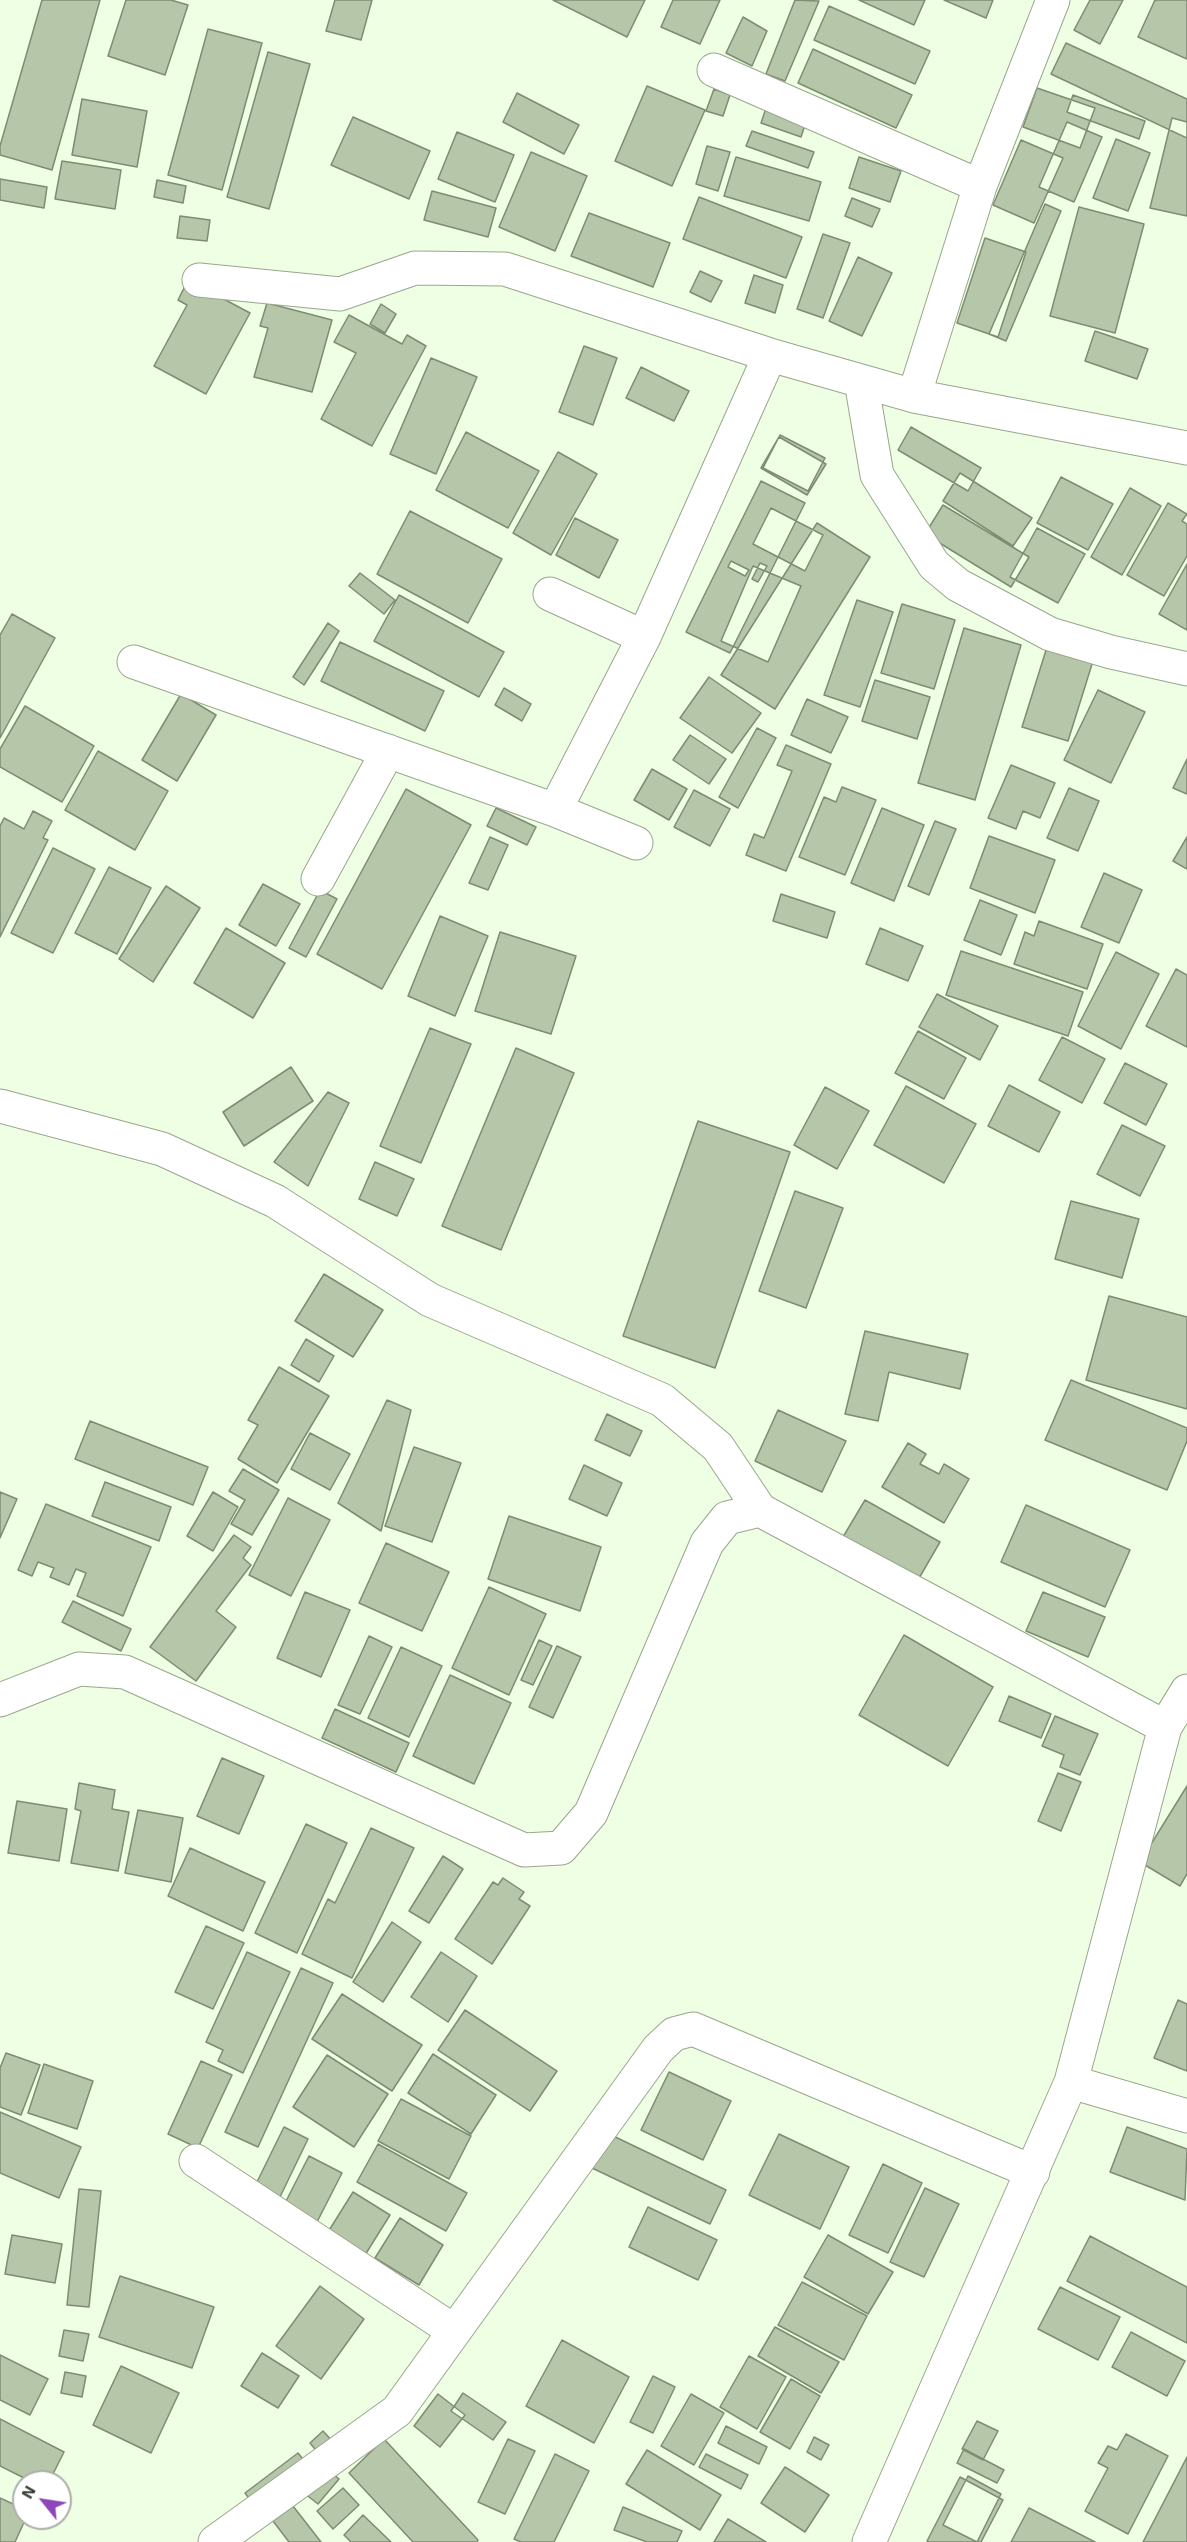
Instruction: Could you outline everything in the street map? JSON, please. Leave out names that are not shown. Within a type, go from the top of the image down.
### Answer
[{"type":"street","points":[[914,396],[980,186],[1053,0]]},
{"type":"street","points":[[714,70],[980,186]]},
{"type":"street","points":[[199,280],[340,294],[414,268],[506,268],[770,355],[914,396],[1187,448]]},
{"type":"street","points":[[555,810],[644,637],[770,355]]},
{"type":"street","points":[[861,381],[877,475],[934,565],[958,585],[1050,634],[1111,652],[1187,669]]},
{"type":"street","points":[[550,594],[644,637]]},
{"type":"street","points":[[134,662],[555,810],[636,843]]},
{"type":"street","points":[[318,879],[388,751]]},
{"type":"street","points":[[0,1106],[162,1149],[274,1201],[430,1300],[662,1400],[718,1448],[760,1510],[1165,1727]]},
{"type":"street","points":[[0,1700],[79,1669],[125,1672],[524,1850],[561,1848],[591,1813],[707,1544],[727,1518],[760,1510]]},
{"type":"street","points":[[869,2542],[1071,2082],[1165,1727],[1187,1691]]},
{"type":"street","points":[[215,2542],[397,2411],[658,2049],[674,2034],[693,2029],[1033,2172]]},
{"type":"street","points":[[1071,2082],[1187,2116]]},
{"type":"street","points":[[196,2161],[454,2331]]},
{"type":"building","points":[[42,0],[100,0],[52,170],[0,155],[0,146]]},
{"type":"building","points":[[126,0],[171,0],[188,5],[165,75],[108,56]]},
{"type":"building","points":[[335,0],[372,0],[361,40],[326,31]]},
{"type":"building","points":[[553,0],[645,0],[627,37]]},
{"type":"building","points":[[673,0],[720,0],[700,44],[661,27]]},
{"type":"building","points":[[795,0],[819,1],[785,81],[766,74]]},
{"type":"building","points":[[859,0],[925,0],[914,25]]},
{"type":"building","points":[[944,0],[993,0],[986,18]]},
{"type":"building","points":[[1090,0],[1123,0],[1100,44],[1074,30]]},
{"type":"building","points":[[1155,0],[1187,0],[1187,59],[1138,37]]},
{"type":"building","points":[[829,6],[930,51],[915,84],[814,40]]},
{"type":"building","points":[[743,17],[767,31],[752,66],[726,53]]},
{"type":"building","points":[[208,29],[262,43],[222,190],[168,175]]},
{"type":"building","points":[[1066,43],[1187,99],[1187,138],[1051,74]]},
{"type":"building","points":[[813,49],[912,95],[896,128],[798,83]]},
{"type":"building","points":[[268,52],[310,64],[269,209],[227,197]]},
{"type":"building","points":[[647,86],[705,110],[672,186],[615,161]]},
{"type":"building","points":[[1037,88],[1095,108],[1080,148],[1023,127]]},
{"type":"building","points":[[714,89],[730,95],[723,116],[706,111]]},
{"type":"building","points":[[517,93],[579,125],[564,154],[503,122]]},
{"type":"building","points":[[1073,95],[1145,121],[1139,139],[1067,112]]},
{"type":"building","points":[[82,99],[147,111],[137,167],[72,155]]},
{"type":"building","points":[[766,108],[806,122],[801,137],[761,123]]},
{"type":"building","points":[[353,117],[430,151],[409,199],[331,165]]},
{"type":"building","points":[[1172,118],[1187,122],[1187,216],[1150,208]]},
{"type":"building","points":[[1067,122],[1102,137],[1074,202],[1039,187]]},
{"type":"building","points":[[752,131],[814,152],[808,168],[746,146]]},
{"type":"building","points":[[457,132],[514,155],[495,202],[438,179]]},
{"type":"building","points":[[1116,139],[1150,153],[1128,211],[1093,198]]},
{"type":"building","points":[[1021,140],[1063,158],[1034,223],[993,205]]},
{"type":"building","points":[[707,146],[730,152],[718,191],[696,184]]},
{"type":"building","points":[[531,152],[587,176],[555,251],[499,227]]},
{"type":"building","points":[[736,157],[821,182],[809,221],[724,196]]},
{"type":"building","points":[[859,157],[901,171],[890,202],[849,188]]},
{"type":"building","points":[[62,161],[121,170],[115,209],[55,199]]},
{"type":"building","points":[[0,179],[47,187],[44,208],[0,200]]},
{"type":"building","points":[[157,180],[186,186],[183,203],[154,197]]},
{"type":"building","points":[[432,191],[496,208],[488,237],[424,220]]},
{"type":"building","points":[[699,197],[802,237],[786,278],[683,239]]},
{"type":"building","points":[[852,198],[880,209],[872,227],[845,216]]},
{"type":"building","points":[[1045,204],[1061,211],[1006,341],[989,334]]},
{"type":"building","points":[[1079,207],[1144,224],[1115,333],[1050,316]]},
{"type":"building","points":[[589,213],[670,243],[653,287],[571,256]]},
{"type":"building","points":[[180,216],[210,220],[207,241],[177,238]]},
{"type":"building","points":[[823,234],[850,243],[823,318],[797,309]]},
{"type":"building","points":[[985,238],[1026,252],[998,337],[957,323]]},
{"type":"building","points":[[858,257],[892,273],[862,336],[829,321]]},
{"type":"building","points":[[700,271],[722,281],[711,302],[690,292]]},
{"type":"building","points":[[754,275],[783,285],[775,313],[745,303]]},
{"type":"building","points":[[188,280],[250,313],[206,394],[154,366],[187,305],[178,300]]},
{"type":"building","points":[[267,303],[332,320],[312,392],[254,377],[268,328],[260,326]]},
{"type":"building","points":[[381,304],[396,314],[385,333],[370,324]]},
{"type":"building","points":[[349,315],[402,344],[407,335],[426,346],[372,446],[321,419],[356,353],[334,342]]},
{"type":"building","points":[[1095,331],[1148,349],[1137,379],[1085,361]]},
{"type":"building","points":[[584,346],[617,358],[593,425],[559,412]]},
{"type":"building","points":[[431,358],[477,377],[436,474],[390,454]]},
{"type":"building","points":[[641,367],[689,391],[674,421],[626,398]]},
{"type":"building","points":[[911,427],[981,468],[968,491],[898,450]]},
{"type":"building","points":[[466,432],[539,471],[508,528],[436,490]]},
{"type":"building","points":[[780,435],[825,458],[808,491],[763,468]]},
{"type":"building","points":[[779,437],[826,464],[807,495],[761,468]]},
{"type":"building","points":[[558,452],[597,474],[551,555],[513,533]]},
{"type":"building","points":[[960,473],[1032,518],[1013,546],[943,501]]},
{"type":"building","points":[[1061,477],[1113,504],[1088,550],[1037,523]]},
{"type":"building","points":[[761,481],[805,503],[730,653],[686,632]],"holes":[[[731,561],[749,570],[745,576],[728,567]],[[760,563],[767,566],[758,582],[752,579]]]},
{"type":"building","points":[[1130,488],[1161,506],[1122,575],[1091,557]]},
{"type":"building","points":[[1168,503],[1187,514],[1182,521],[1187,524],[1187,556],[1164,596],[1127,575]]},
{"type":"building","points":[[943,505],[1029,557],[1011,587],[925,534]]},
{"type":"building","points":[[771,508],[823,535],[805,571],[753,544]]},
{"type":"building","points":[[410,511],[502,559],[468,623],[377,574]]},
{"type":"building","points":[[575,518],[618,540],[599,578],[556,555]]},
{"type":"building","points":[[817,523],[870,557],[775,709],[721,675]]},
{"type":"building","points":[[1037,528],[1085,554],[1058,603],[1010,577]]},
{"type":"building","points":[[1187,564],[1187,630],[1159,614]]},
{"type":"building","points":[[753,566],[801,586],[768,662],[721,641]]},
{"type":"building","points":[[360,573],[395,600],[384,614],[349,586]]},
{"type":"building","points":[[399,595],[504,652],[479,697],[374,641]]},
{"type":"building","points":[[857,600],[893,612],[860,707],[824,695]]},
{"type":"building","points":[[902,604],[955,620],[934,689],[881,673]]},
{"type":"building","points":[[12,614],[55,638],[0,738],[0,635]]},
{"type":"building","points":[[328,623],[339,631],[304,685],[293,677]]},
{"type":"building","points":[[964,628],[1021,645],[975,800],[918,783]]},
{"type":"building","points":[[340,642],[444,691],[425,731],[321,681]]},
{"type":"building","points":[[1047,647],[1093,661],[1068,741],[1022,727]]},
{"type":"building","points":[[709,677],[761,713],[732,753],[680,718]]},
{"type":"building","points":[[875,680],[930,697],[917,739],[862,721]]},
{"type":"building","points":[[504,688],[531,704],[522,721],[495,705]]},
{"type":"building","points":[[1098,690],[1145,712],[1111,783],[1064,760]]},
{"type":"building","points":[[181,694],[216,715],[177,781],[142,760]]},
{"type":"building","points":[[807,699],[848,717],[831,753],[791,735]]},
{"type":"building","points":[[25,706],[94,746],[62,802],[0,767],[0,749]]},
{"type":"building","points":[[757,728],[776,738],[738,808],[719,797]]},
{"type":"building","points":[[690,735],[726,759],[709,784],[673,760]]},
{"type":"building","points":[[786,745],[831,764],[786,871],[746,855],[754,834],[764,838],[792,771],[777,765]]},
{"type":"building","points":[[98,751],[168,791],[135,850],[65,810]]},
{"type":"building","points":[[1187,759],[1187,794],[1173,788]]},
{"type":"building","points":[[1011,765],[1055,783],[1040,818],[1023,811],[1016,829],[988,818]]},
{"type":"building","points":[[652,769],[687,789],[669,820],[634,800]]},
{"type":"building","points":[[842,787],[876,800],[845,875],[799,857],[824,797],[836,802]]},
{"type":"building","points":[[1069,788],[1099,801],[1078,851],[1047,838]]},
{"type":"building","points":[[406,789],[471,825],[382,989],[317,954]]},
{"type":"building","points":[[694,790],[730,809],[710,846],[674,827]]},
{"type":"building","points":[[496,808],[536,827],[527,845],[487,826]]},
{"type":"building","points":[[882,808],[924,825],[894,901],[851,883]]},
{"type":"building","points":[[33,811],[52,821],[43,838],[48,840],[0,937],[0,826],[4,818],[24,829]]},
{"type":"building","points":[[935,821],[956,829],[929,895],[908,886]]},
{"type":"building","points":[[989,836],[1055,860],[1035,913],[970,888]]},
{"type":"building","points":[[490,837],[508,845],[488,890],[469,883]]},
{"type":"building","points":[[1187,837],[1187,869],[1173,861]]},
{"type":"building","points":[[53,848],[95,869],[53,953],[11,933]]},
{"type":"building","points":[[109,867],[151,888],[117,954],[75,933]]},
{"type":"building","points":[[1104,873],[1142,890],[1119,943],[1081,927]]},
{"type":"building","points":[[263,884],[300,904],[276,946],[239,925]]},
{"type":"building","points":[[166,886],[200,908],[153,982],[119,959]]},
{"type":"building","points":[[320,890],[337,899],[306,957],[289,948]]},
{"type":"building","points":[[781,894],[835,912],[827,938],[773,921]]},
{"type":"building","points":[[980,900],[1017,915],[1001,955],[964,940]]},
{"type":"building","points":[[440,916],[488,936],[455,1016],[408,996]]},
{"type":"building","points":[[1039,921],[1103,944],[1087,989],[1014,964],[1025,932],[1034,936]]},
{"type":"building","points":[[226,928],[285,963],[253,1018],[194,983]]},
{"type":"building","points":[[880,928],[923,946],[908,981],[866,964]]},
{"type":"building","points":[[500,932],[576,956],[551,1034],[475,1011]]},
{"type":"building","points":[[961,951],[1083,992],[1068,1036],[946,995]]},
{"type":"building","points":[[1116,952],[1159,974],[1121,1049],[1078,1026]]},
{"type":"building","points":[[1176,969],[1187,975],[1187,1047],[1146,1026]]},
{"type":"building","points":[[937,994],[998,1026],[980,1060],[919,1027]]},
{"type":"building","points":[[430,1028],[471,1044],[421,1163],[380,1146]]},
{"type":"building","points":[[918,1031],[966,1058],[944,1099],[895,1073]]},
{"type":"building","points":[[1062,1037],[1105,1059],[1082,1103],[1039,1080]]},
{"type":"building","points":[[516,1048],[574,1073],[501,1250],[442,1226]]},
{"type":"building","points":[[1125,1063],[1167,1084],[1146,1125],[1104,1103]]},
{"type":"building","points":[[291,1067],[313,1101],[244,1146],[223,1112]]},
{"type":"building","points":[[1009,1085],[1060,1112],[1039,1152],[988,1126]]},
{"type":"building","points":[[906,1086],[976,1124],[944,1183],[874,1145]]},
{"type":"building","points":[[825,1087],[869,1111],[837,1169],[794,1145]]},
{"type":"building","points":[[328,1092],[349,1103],[308,1186],[274,1162]]},
{"type":"building","points":[[698,1121],[790,1152],[715,1368],[623,1336]]},
{"type":"building","points":[[1122,1125],[1165,1146],[1140,1196],[1097,1174]]},
{"type":"building","points":[[375,1162],[414,1179],[397,1216],[359,1199]]},
{"type":"building","points":[[795,1191],[843,1208],[806,1308],[759,1291]]},
{"type":"building","points":[[1071,1201],[1139,1219],[1122,1278],[1055,1259]]},
{"type":"building","points":[[324,1274],[383,1310],[353,1357],[295,1321]]},
{"type":"building","points":[[1109,1296],[1187,1317],[1187,1409],[1086,1380]]},
{"type":"building","points":[[865,1331],[968,1354],[960,1389],[889,1372],[878,1421],[845,1414]]},
{"type":"building","points":[[306,1339],[334,1356],[319,1382],[291,1365]]},
{"type":"building","points":[[279,1367],[329,1396],[277,1483],[238,1459],[258,1425],[248,1420]]},
{"type":"building","points":[[1071,1380],[1187,1428],[1187,1441],[1167,1490],[1045,1440]]},
{"type":"building","points":[[387,1400],[411,1410],[381,1531],[338,1503]]},
{"type":"building","points":[[778,1410],[846,1441],[822,1492],[755,1461]]},
{"type":"building","points":[[607,1414],[642,1431],[630,1456],[595,1440]]},
{"type":"building","points":[[90,1421],[208,1467],[193,1505],[75,1459]]},
{"type":"building","points":[[310,1433],[350,1454],[330,1490],[291,1469]]},
{"type":"building","points":[[908,1443],[926,1454],[920,1464],[939,1474],[944,1464],[969,1479],[944,1523],[882,1487]]},
{"type":"building","points":[[414,1447],[461,1463],[432,1542],[385,1526]]},
{"type":"building","points":[[584,1465],[622,1483],[607,1516],[569,1499]]},
{"type":"building","points":[[243,1469],[279,1490],[252,1535],[231,1524],[245,1500],[229,1491]]},
{"type":"building","points":[[105,1482],[171,1507],[159,1541],[92,1516]]},
{"type":"building","points":[[0,1492],[17,1499],[0,1538]]},
{"type":"building","points":[[213,1492],[238,1507],[213,1551],[187,1536]]},
{"type":"building","points":[[288,1498],[330,1520],[291,1596],[249,1575]]},
{"type":"building","points":[[865,1500],[940,1542],[918,1580],[843,1537]]},
{"type":"building","points":[[46,1504],[151,1547],[123,1616],[77,1596],[86,1573],[76,1569],[69,1585],[50,1577],[54,1568],[38,1562],[32,1576],[18,1570]]},
{"type":"building","points":[[1026,1505],[1130,1550],[1105,1607],[1001,1562]]},
{"type":"building","points":[[509,1516],[601,1547],[580,1611],[488,1579]]},
{"type":"building","points":[[234,1535],[251,1547],[243,1558],[251,1565],[216,1611],[236,1627],[196,1681],[150,1647]]},
{"type":"building","points":[[386,1543],[449,1572],[422,1631],[359,1603]]},
{"type":"building","points":[[489,1587],[546,1614],[509,1695],[452,1668]]},
{"type":"building","points":[[305,1592],[350,1610],[321,1677],[277,1658]]},
{"type":"building","points":[[1043,1592],[1105,1617],[1088,1657],[1026,1631]]},
{"type":"building","points":[[73,1601],[131,1629],[121,1651],[62,1622]]},
{"type":"building","points":[[904,1635],[993,1687],[948,1766],[859,1715]]},
{"type":"building","points":[[369,1636],[392,1647],[360,1714],[338,1705]]},
{"type":"building","points":[[539,1640],[552,1646],[533,1685],[521,1680]]},
{"type":"building","points":[[557,1646],[581,1657],[553,1718],[529,1707]]},
{"type":"building","points":[[401,1647],[442,1666],[409,1737],[368,1718]]},
{"type":"building","points":[[450,1675],[511,1703],[474,1784],[413,1756]]},
{"type":"building","points":[[1009,1696],[1051,1714],[1041,1738],[999,1721]]},
{"type":"building","points":[[335,1709],[409,1743],[396,1772],[322,1738]]},
{"type":"building","points":[[1055,1716],[1098,1734],[1080,1775],[1060,1767],[1064,1755],[1042,1746]]},
{"type":"building","points":[[222,1758],[264,1776],[239,1834],[197,1816]]},
{"type":"building","points":[[1058,1773],[1081,1782],[1061,1831],[1038,1821]]},
{"type":"building","points":[[79,1783],[115,1790],[112,1809],[129,1812],[118,1871],[71,1863],[81,1811],[75,1809]]},
{"type":"building","points":[[1187,1786],[1187,1874],[1180,1886],[1140,1862]]},
{"type":"building","points":[[17,1801],[67,1809],[59,1861],[8,1853]]},
{"type":"building","points":[[138,1810],[183,1818],[171,1882],[125,1873]]},
{"type":"building","points":[[306,1824],[347,1843],[297,1953],[255,1933]]},
{"type":"building","points":[[371,1828],[414,1848],[352,1978],[302,1954],[328,1899],[335,1903]]},
{"type":"building","points":[[190,1848],[265,1882],[243,1931],[168,1896]]},
{"type":"building","points":[[443,1856],[463,1869],[429,1923],[409,1911]]},
{"type":"building","points":[[503,1878],[524,1892],[519,1899],[530,1906],[492,1964],[455,1939],[493,1882],[498,1885]]},
{"type":"building","points":[[392,1922],[421,1942],[383,2002],[353,1982]]},
{"type":"building","points":[[206,1926],[244,1943],[213,2009],[175,1992]]},
{"type":"building","points":[[247,1952],[290,1972],[243,2073],[218,2061],[223,2050],[206,2042]]},
{"type":"building","points":[[441,1952],[477,1976],[448,2022],[411,1997]]},
{"type":"building","points":[[301,1968],[333,1983],[258,2147],[225,2132]]},
{"type":"building","points":[[342,1994],[422,2045],[392,2091],[312,2039]]},
{"type":"building","points":[[1178,2000],[1187,2004],[1187,2071],[1154,2058]]},
{"type":"building","points":[[465,2010],[557,2071],[530,2111],[438,2050]]},
{"type":"building","points":[[6,2053],[40,2065],[21,2115],[0,2107],[0,2068]]},
{"type":"building","points":[[433,2054],[496,2095],[471,2134],[408,2093]]},
{"type":"building","points":[[327,2055],[388,2094],[354,2147],[293,2107]]},
{"type":"building","points":[[201,2061],[232,2075],[198,2148],[168,2134]]},
{"type":"building","points":[[44,2064],[93,2081],[77,2129],[28,2113]]},
{"type":"building","points":[[669,2072],[731,2101],[703,2160],[641,2130]]},
{"type":"building","points":[[401,2099],[471,2136],[449,2179],[378,2141]]},
{"type":"building","points":[[0,2112],[81,2147],[59,2198],[0,2173]]},
{"type":"building","points":[[284,2127],[308,2139],[279,2199],[255,2186]]},
{"type":"building","points":[[1127,2127],[1187,2149],[1185,2200],[1110,2172]]},
{"type":"building","points":[[609,2134],[726,2190],[710,2224],[592,2168]]},
{"type":"building","points":[[779,2134],[849,2167],[820,2229],[749,2195]]},
{"type":"building","points":[[378,2144],[467,2193],[446,2231],[357,2182]]},
{"type":"building","points":[[309,2156],[342,2173],[315,2226],[282,2209]]},
{"type":"building","points":[[883,2164],[922,2183],[888,2253],[849,2235]]},
{"type":"building","points":[[925,2188],[959,2204],[924,2277],[890,2262]]},
{"type":"building","points":[[79,2189],[101,2191],[89,2307],[67,2305]]},
{"type":"building","points":[[353,2192],[390,2215],[365,2255],[328,2232]]},
{"type":"building","points":[[648,2207],[717,2240],[698,2280],[629,2247]]},
{"type":"building","points":[[400,2218],[443,2245],[419,2285],[375,2258]]},
{"type":"building","points":[[12,2235],[62,2244],[55,2283],[5,2274]]},
{"type":"building","points":[[828,2235],[893,2272],[868,2314],[804,2277]]},
{"type":"building","points":[[1090,2236],[1187,2287],[1187,2343],[1067,2281]]},
{"type":"building","points":[[120,2276],[214,2307],[192,2368],[99,2337]]},
{"type":"building","points":[[802,2282],[867,2316],[844,2360],[778,2325]]},
{"type":"building","points":[[320,2286],[364,2319],[321,2379],[276,2346]]},
{"type":"building","points":[[1060,2287],[1120,2317],[1098,2360],[1038,2329]]},
{"type":"building","points":[[775,2327],[839,2362],[821,2393],[758,2356]]},
{"type":"building","points":[[64,2330],[89,2334],[83,2361],[59,2356]]},
{"type":"building","points":[[1131,2332],[1185,2361],[1167,2396],[1112,2367]]},
{"type":"building","points":[[562,2340],[629,2377],[594,2443],[526,2406]]},
{"type":"building","points":[[262,2353],[299,2376],[278,2408],[241,2386]]},
{"type":"building","points":[[0,2355],[48,2379],[30,2415],[0,2400]]},
{"type":"building","points":[[749,2356],[786,2377],[757,2429],[720,2407]]},
{"type":"building","points":[[121,2366],[179,2393],[151,2453],[93,2425]]},
{"type":"building","points":[[65,2372],[86,2376],[82,2397],[61,2393]]},
{"type":"building","points":[[653,2376],[675,2387],[653,2433],[630,2422]]},
{"type":"building","points":[[791,2379],[820,2396],[790,2449],[760,2432]]},
{"type":"building","points":[[463,2393],[506,2422],[493,2440],[451,2411]]},
{"type":"building","points":[[438,2394],[465,2415],[440,2447],[414,2426]]},
{"type":"building","points":[[691,2394],[724,2413],[694,2465],[661,2446]]},
{"type":"building","points":[[0,2419],[64,2452],[55,2470],[12,2470],[12,2472],[0,2466]]},
{"type":"building","points":[[977,2421],[998,2431],[983,2460],[962,2449]]},
{"type":"building","points":[[726,2426],[767,2447],[759,2464],[718,2443]]},
{"type":"building","points":[[323,2431],[334,2443],[319,2454],[310,2443]]},
{"type":"building","points":[[1126,2434],[1168,2456],[1128,2534],[1085,2511],[1108,2468],[1098,2463],[1108,2446],[1117,2450]]},
{"type":"building","points":[[814,2437],[829,2445],[821,2460],[807,2452]]},
{"type":"building","points":[[384,2439],[478,2540],[477,2542],[413,2542],[349,2473]]},
{"type":"building","points":[[508,2439],[535,2451],[505,2514],[478,2502]]},
{"type":"building","points":[[964,2449],[1004,2470],[997,2483],[957,2463]]},
{"type":"building","points":[[647,2450],[721,2495],[700,2530],[626,2484]]},
{"type":"building","points":[[298,2453],[311,2469],[258,2510],[245,2493]]},
{"type":"building","points":[[555,2454],[589,2471],[554,2542],[521,2542],[514,2539]]},
{"type":"building","points":[[706,2454],[748,2475],[741,2489],[699,2467]]},
{"type":"building","points":[[1187,2457],[1187,2542],[1143,2542]]},
{"type":"building","points":[[785,2467],[829,2495],[805,2532],[761,2503]]},
{"type":"building","points":[[326,2468],[339,2479],[318,2504],[304,2493]]},
{"type":"building","points":[[968,2476],[1001,2494],[977,2542],[943,2525]]},
{"type":"building","points":[[960,2477],[1003,2500],[981,2542],[929,2542],[927,2541]]},
{"type":"building","points":[[343,2488],[359,2505],[333,2529],[317,2511]]},
{"type":"building","points":[[0,2498],[12,2504],[12,2530],[20,2530],[15,2542],[0,2542]]},
{"type":"building","points":[[293,2506],[321,2542],[289,2542],[273,2521]]},
{"type":"building","points":[[623,2507],[682,2531],[677,2542],[647,2542],[614,2530]]},
{"type":"building","points":[[1029,2508],[1095,2542],[1011,2542]]},
{"type":"building","points":[[363,2515],[391,2542],[351,2542],[344,2535]]},
{"type":"building","points":[[728,2519],[766,2542],[714,2542]]}]
